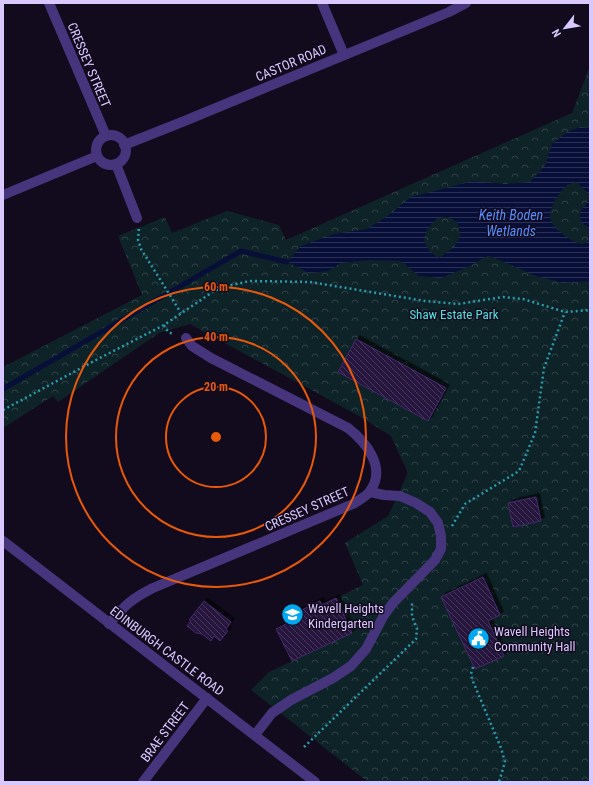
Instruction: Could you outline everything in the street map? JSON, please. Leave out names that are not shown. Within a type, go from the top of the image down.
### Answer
[{"type":"street","name":"CRESSEY STREET","points":[[49,3],[106,136]]},
{"type":"street","points":[[322,3],[344,55]]},
{"type":"street","name":"CASTOR ROAD","points":[[124,145],[449,12],[466,3]]},
{"type":"street","points":[[106,136],[119,138],[124,145],[125,154],[116,164],[103,163],[97,156],[96,146],[98,142],[106,136]]},
{"type":"street","points":[[3,195],[97,156]]},
{"type":"street","points":[[116,164],[138,218]]},
{"type":"street","name":"CRESSEY STREET","points":[[109,624],[126,604],[153,588],[353,504],[370,492],[377,476],[376,466],[366,444],[348,428],[200,351],[192,346],[186,338]]},
{"type":"street","points":[[255,735],[272,713],[291,700],[333,678],[351,666],[366,649],[393,603],[435,560],[441,549],[441,536],[438,523],[430,512],[416,503],[400,496],[370,492]]},
{"type":"street","name":"EDINBURGH CASTLE ROAD","points":[[3,541],[316,782]]},
{"type":"street","name":"BRAE STREET","points":[[143,782],[207,698]]},
{"type":"path","points":[[138,218],[138,240],[141,249],[181,313]]},
{"type":"path","points":[[3,410],[164,325],[214,292],[232,285],[250,281],[310,282],[425,301],[458,304],[503,297],[523,299],[565,312],[590,310]]},
{"type":"path","points":[[441,536],[452,526],[465,504],[519,471],[535,433],[544,368],[565,312]]},
{"type":"path","points":[[304,747],[416,639],[417,629],[412,616],[412,603],[405,590]]},
{"type":"path","points":[[474,667],[471,674],[472,679],[501,748],[505,762],[498,782]]},
{"type":"green space","name":"Shaw Estate Park","points":[[590,66],[590,782],[368,782],[251,690],[269,672],[352,633],[336,598],[363,585],[345,543],[388,516],[408,473],[391,436],[361,417],[190,324],[159,333],[58,402],[53,396],[3,428],[3,367],[142,295],[118,236],[165,217],[172,233],[227,211],[279,225],[286,240],[572,113]]},
{"type":"water","name":"Keith Boden Wetlands","points":[[581,127],[590,128],[590,197],[587,192],[576,182],[568,185],[561,192],[552,207],[550,217],[556,228],[565,236],[579,244],[589,241],[590,234],[590,281],[563,283],[536,276],[490,256],[441,278],[419,276],[401,261],[369,260],[341,263],[328,271],[309,273],[287,262],[301,246],[334,234],[367,229],[386,217],[411,197],[473,181],[506,184],[530,182],[545,165],[552,144],[567,132]],"holes":[[[447,217],[457,222],[460,237],[454,247],[439,258],[428,249],[424,240],[425,235],[437,218]]]},
{"type":"water","name":"Keith Boden Wetlands","points":[[590,199],[590,232],[588,227],[581,221],[580,212]]},
{"type":"building","points":[[356,339],[446,388],[428,421],[338,372]]},
{"type":"building","points":[[536,497],[541,521],[513,527],[508,503]]},
{"type":"building","name":"Wavell Heights Community Hall","points":[[483,577],[500,615],[488,621],[504,656],[475,669],[441,597]]},
{"type":"building","points":[[336,598],[352,633],[292,661],[276,629],[286,624],[283,619],[320,601],[322,605]]},
{"type":"building","points":[[204,601],[231,622],[226,629],[228,631],[220,641],[214,636],[211,641],[187,626],[191,621],[189,620]]},
{"type":"waterway","points":[[3,389],[241,251],[287,262]]},
{"type":"place","name":"Wavell Heights Kindergarten","points":[[293,615]]},
{"type":"place","name":"Wavell Heights Community Hall","points":[[478,638]]}]
